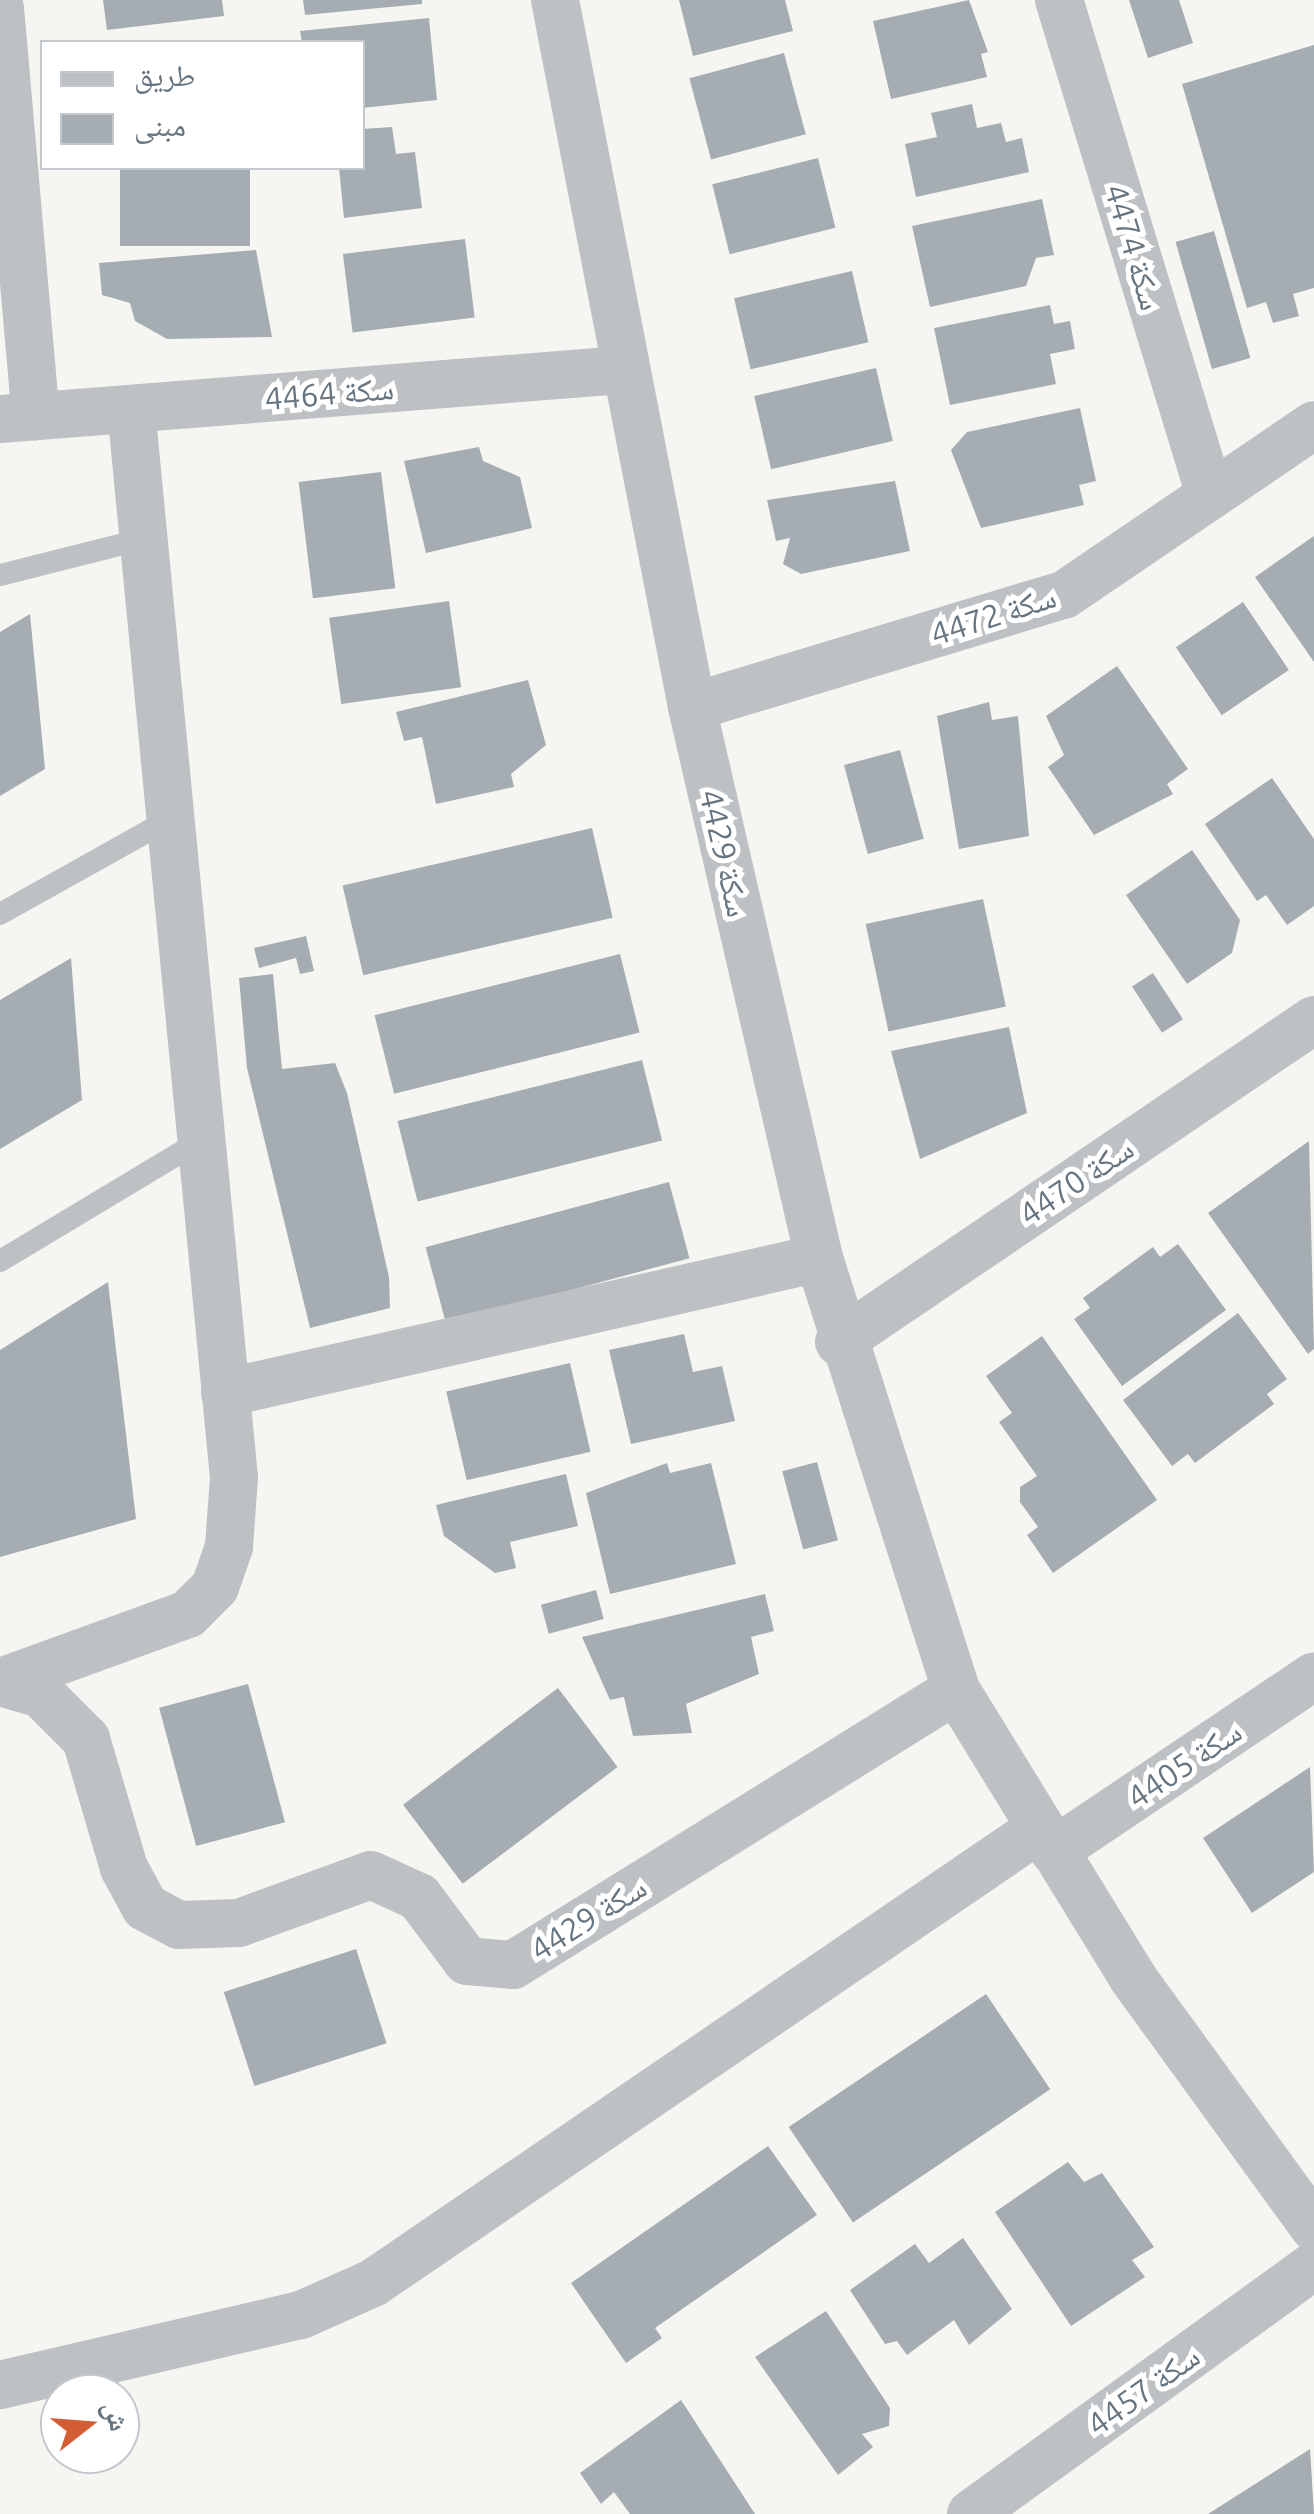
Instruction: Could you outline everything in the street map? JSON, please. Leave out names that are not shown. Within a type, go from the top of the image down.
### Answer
[{"type":"street","name":"سكة 4429","points":[[555,0],[622,370],[692,707],[819,1258],[839,1342],[956,1690],[1132,1978],[1314,2227]]},
{"type":"street","name":"سكة 4474","points":[[1058,0],[1210,494]]},
{"type":"street","name":"سكة 4464","points":[[0,8],[18,418],[622,370]]},
{"type":"street","points":[[0,1682],[188,1614],[215,1587],[234,1478],[130,409]]},
{"type":"street","name":"سكة 4472","points":[[692,707],[1064,594],[1314,425]]},
{"type":"street","name":"سكة 4470","points":[[839,1342],[1314,1020]]},
{"type":"street","points":[[226,1393],[819,1258]]},
{"type":"street","name":"سكة 4405","points":[[0,2385],[301,2315],[373,2284],[1046,1840],[1314,1676]]},
{"type":"street","name":"سكة 4429","points":[[0,1682],[41,1694],[86,1739],[145,1907],[179,1925],[239,1922],[370,1875],[419,1897],[467,1961],[512,1965],[956,1690]]},
{"type":"street","name":"سكة 4457","points":[[971,2514],[1314,2266]]},
{"type":"lane","points":[[0,574],[144,539]]},
{"type":"lane","points":[[0,914],[170,819]]},
{"type":"lane","points":[[0,1261],[201,1140]]},
{"type":"building","points":[[103,0],[222,0],[224,16],[107,30]]},
{"type":"building","points":[[303,0],[422,0],[422,4],[305,15]]},
{"type":"building","points":[[679,0],[785,0],[793,31],[693,56]]},
{"type":"building","points":[[969,0],[988,52],[981,54],[987,77],[891,99],[873,21]]},
{"type":"building","points":[[1129,0],[1179,0],[1193,43],[1148,58]]},
{"type":"building","points":[[429,18],[437,100],[365,108],[365,40],[302,40],[300,31]]},
{"type":"building","points":[[1314,45],[1314,288],[1293,294],[1299,316],[1273,323],[1266,302],[1247,308],[1182,84]]},
{"type":"building","points":[[784,53],[806,134],[711,160],[689,78]]},
{"type":"building","points":[[972,104],[977,128],[1001,123],[1006,142],[1022,138],[1029,172],[916,197],[905,144],[937,137],[931,113]]},
{"type":"building","points":[[392,127],[396,154],[415,152],[422,208],[344,218],[339,170],[365,170],[365,129]]},
{"type":"building","points":[[818,158],[835,228],[730,254],[712,184]]},
{"type":"building","points":[[120,170],[250,170],[250,246],[120,246]]},
{"type":"building","points":[[1042,199],[1054,255],[1036,258],[1026,286],[930,307],[912,226]]},
{"type":"building","points":[[1214,231],[1250,358],[1212,369],[1176,242]]},
{"type":"building","points":[[465,239],[475,317],[353,332],[343,254]]},
{"type":"building","points":[[256,250],[272,337],[167,339],[135,321],[130,303],[102,295],[99,263]]},
{"type":"building","points":[[852,271],[868,342],[751,369],[734,298]]},
{"type":"building","points":[[1050,305],[1054,324],[1070,321],[1075,349],[1050,354],[1056,384],[950,405],[934,328]]},
{"type":"building","points":[[876,368],[893,441],[771,469],[754,396]]},
{"type":"building","points":[[1080,408],[1096,481],[1079,485],[1084,505],[981,528],[951,450],[967,432]]},
{"type":"building","points":[[479,447],[483,461],[520,477],[532,528],[426,553],[404,461]]},
{"type":"building","points":[[381,472],[395,588],[313,598],[299,482]]},
{"type":"building","points":[[895,481],[910,551],[801,574],[783,564],[790,538],[776,541],[767,500]]},
{"type":"building","points":[[1314,536],[1314,662],[1255,577]]},
{"type":"building","points":[[449,601],[461,687],[341,704],[329,618]]},
{"type":"building","points":[[1243,602],[1289,670],[1222,715],[1176,647]]},
{"type":"building","points":[[30,614],[45,769],[0,796],[0,632]]},
{"type":"building","points":[[1117,666],[1188,769],[1167,784],[1173,794],[1094,835],[1048,767],[1064,755],[1046,716]]},
{"type":"building","points":[[528,680],[546,745],[511,774],[514,787],[436,804],[422,737],[404,741],[396,712]]},
{"type":"building","points":[[989,702],[992,720],[1018,716],[1029,836],[959,849],[937,716]]},
{"type":"building","points":[[900,750],[924,839],[868,854],[844,765]]},
{"type":"building","points":[[1272,778],[1314,839],[1314,906],[1287,925],[1266,895],[1257,901],[1205,824]]},
{"type":"building","points":[[592,828],[613,918],[363,975],[343,886]]},
{"type":"building","points":[[1192,850],[1240,920],[1232,953],[1187,984],[1126,895]]},
{"type":"building","points":[[983,899],[1006,1007],[888,1032],[866,924]]},
{"type":"building","points":[[306,936],[314,971],[300,974],[296,958],[259,968],[254,948]]},
{"type":"building","points":[[620,954],[640,1033],[394,1094],[375,1015]]},
{"type":"building","points":[[71,958],[82,1100],[0,1149],[0,1000]]},
{"type":"building","points":[[1153,973],[1183,1019],[1162,1033],[1132,987]]},
{"type":"building","points":[[273,974],[282,1069],[335,1063],[347,1093],[389,1277],[390,1308],[310,1328],[247,1068],[239,978]]},
{"type":"building","points":[[1009,1027],[1027,1113],[920,1159],[891,1051]]},
{"type":"building","points":[[642,1060],[662,1141],[418,1201],[397,1121]]},
{"type":"building","points":[[1309,1141],[1314,1349],[1308,1354],[1208,1213]]},
{"type":"building","points":[[669,1182],[689,1258],[446,1324],[426,1247]]},
{"type":"building","points":[[1178,1244],[1226,1310],[1122,1386],[1074,1319],[1090,1308],[1083,1298],[1153,1247],[1160,1257]]},
{"type":"building","points":[[108,1282],[136,1519],[0,1557],[0,1350]]},
{"type":"building","points":[[1238,1313],[1287,1379],[1267,1394],[1274,1404],[1195,1463],[1188,1454],[1172,1466],[1123,1400]]},
{"type":"building","points":[[684,1334],[693,1372],[722,1366],[735,1421],[631,1444],[609,1350]]},
{"type":"building","points":[[1042,1336],[1157,1500],[1053,1573],[1027,1535],[1038,1527],[1020,1502],[1020,1487],[1037,1476],[999,1422],[1012,1413],[986,1376]]},
{"type":"building","points":[[570,1363],[590,1452],[467,1480],[446,1392]]},
{"type":"building","points":[[817,1462],[838,1540],[803,1550],[782,1471]]},
{"type":"building","points":[[667,1463],[670,1473],[711,1463],[736,1564],[610,1594],[586,1493]]},
{"type":"building","points":[[566,1474],[578,1526],[510,1542],[516,1568],[495,1573],[444,1536],[436,1505]]},
{"type":"building","points":[[596,1590],[604,1619],[549,1634],[541,1605]]},
{"type":"building","points":[[765,1594],[774,1631],[751,1637],[759,1674],[686,1704],[692,1733],[633,1736],[624,1697],[610,1700],[582,1637]]},
{"type":"building","points":[[248,1684],[285,1822],[196,1846],[159,1708]]},
{"type":"building","points":[[558,1688],[618,1767],[463,1884],[403,1805]]},
{"type":"building","points":[[1310,1767],[1314,1872],[1252,1913],[1203,1838]]},
{"type":"building","points":[[356,1949],[387,2043],[254,2086],[224,1992]]},
{"type":"building","points":[[986,1994],[1050,2089],[853,2222],[789,2127]]},
{"type":"building","points":[[768,2146],[817,2215],[655,2328],[662,2338],[626,2363],[571,2283]]},
{"type":"building","points":[[1068,2162],[1084,2182],[1102,2173],[1154,2247],[1132,2260],[1145,2277],[1071,2326],[995,2212]]},
{"type":"building","points":[[963,2238],[1012,2309],[969,2345],[954,2320],[907,2355],[897,2341],[885,2344],[850,2290],[915,2244],[929,2263]]},
{"type":"building","points":[[826,2311],[890,2408],[889,2426],[862,2434],[873,2447],[838,2475],[755,2357]]},
{"type":"building","points":[[681,2400],[755,2514],[630,2514],[614,2492],[601,2504],[580,2473]]},
{"type":"building","points":[[1310,2449],[1314,2514],[1208,2514]]}]
